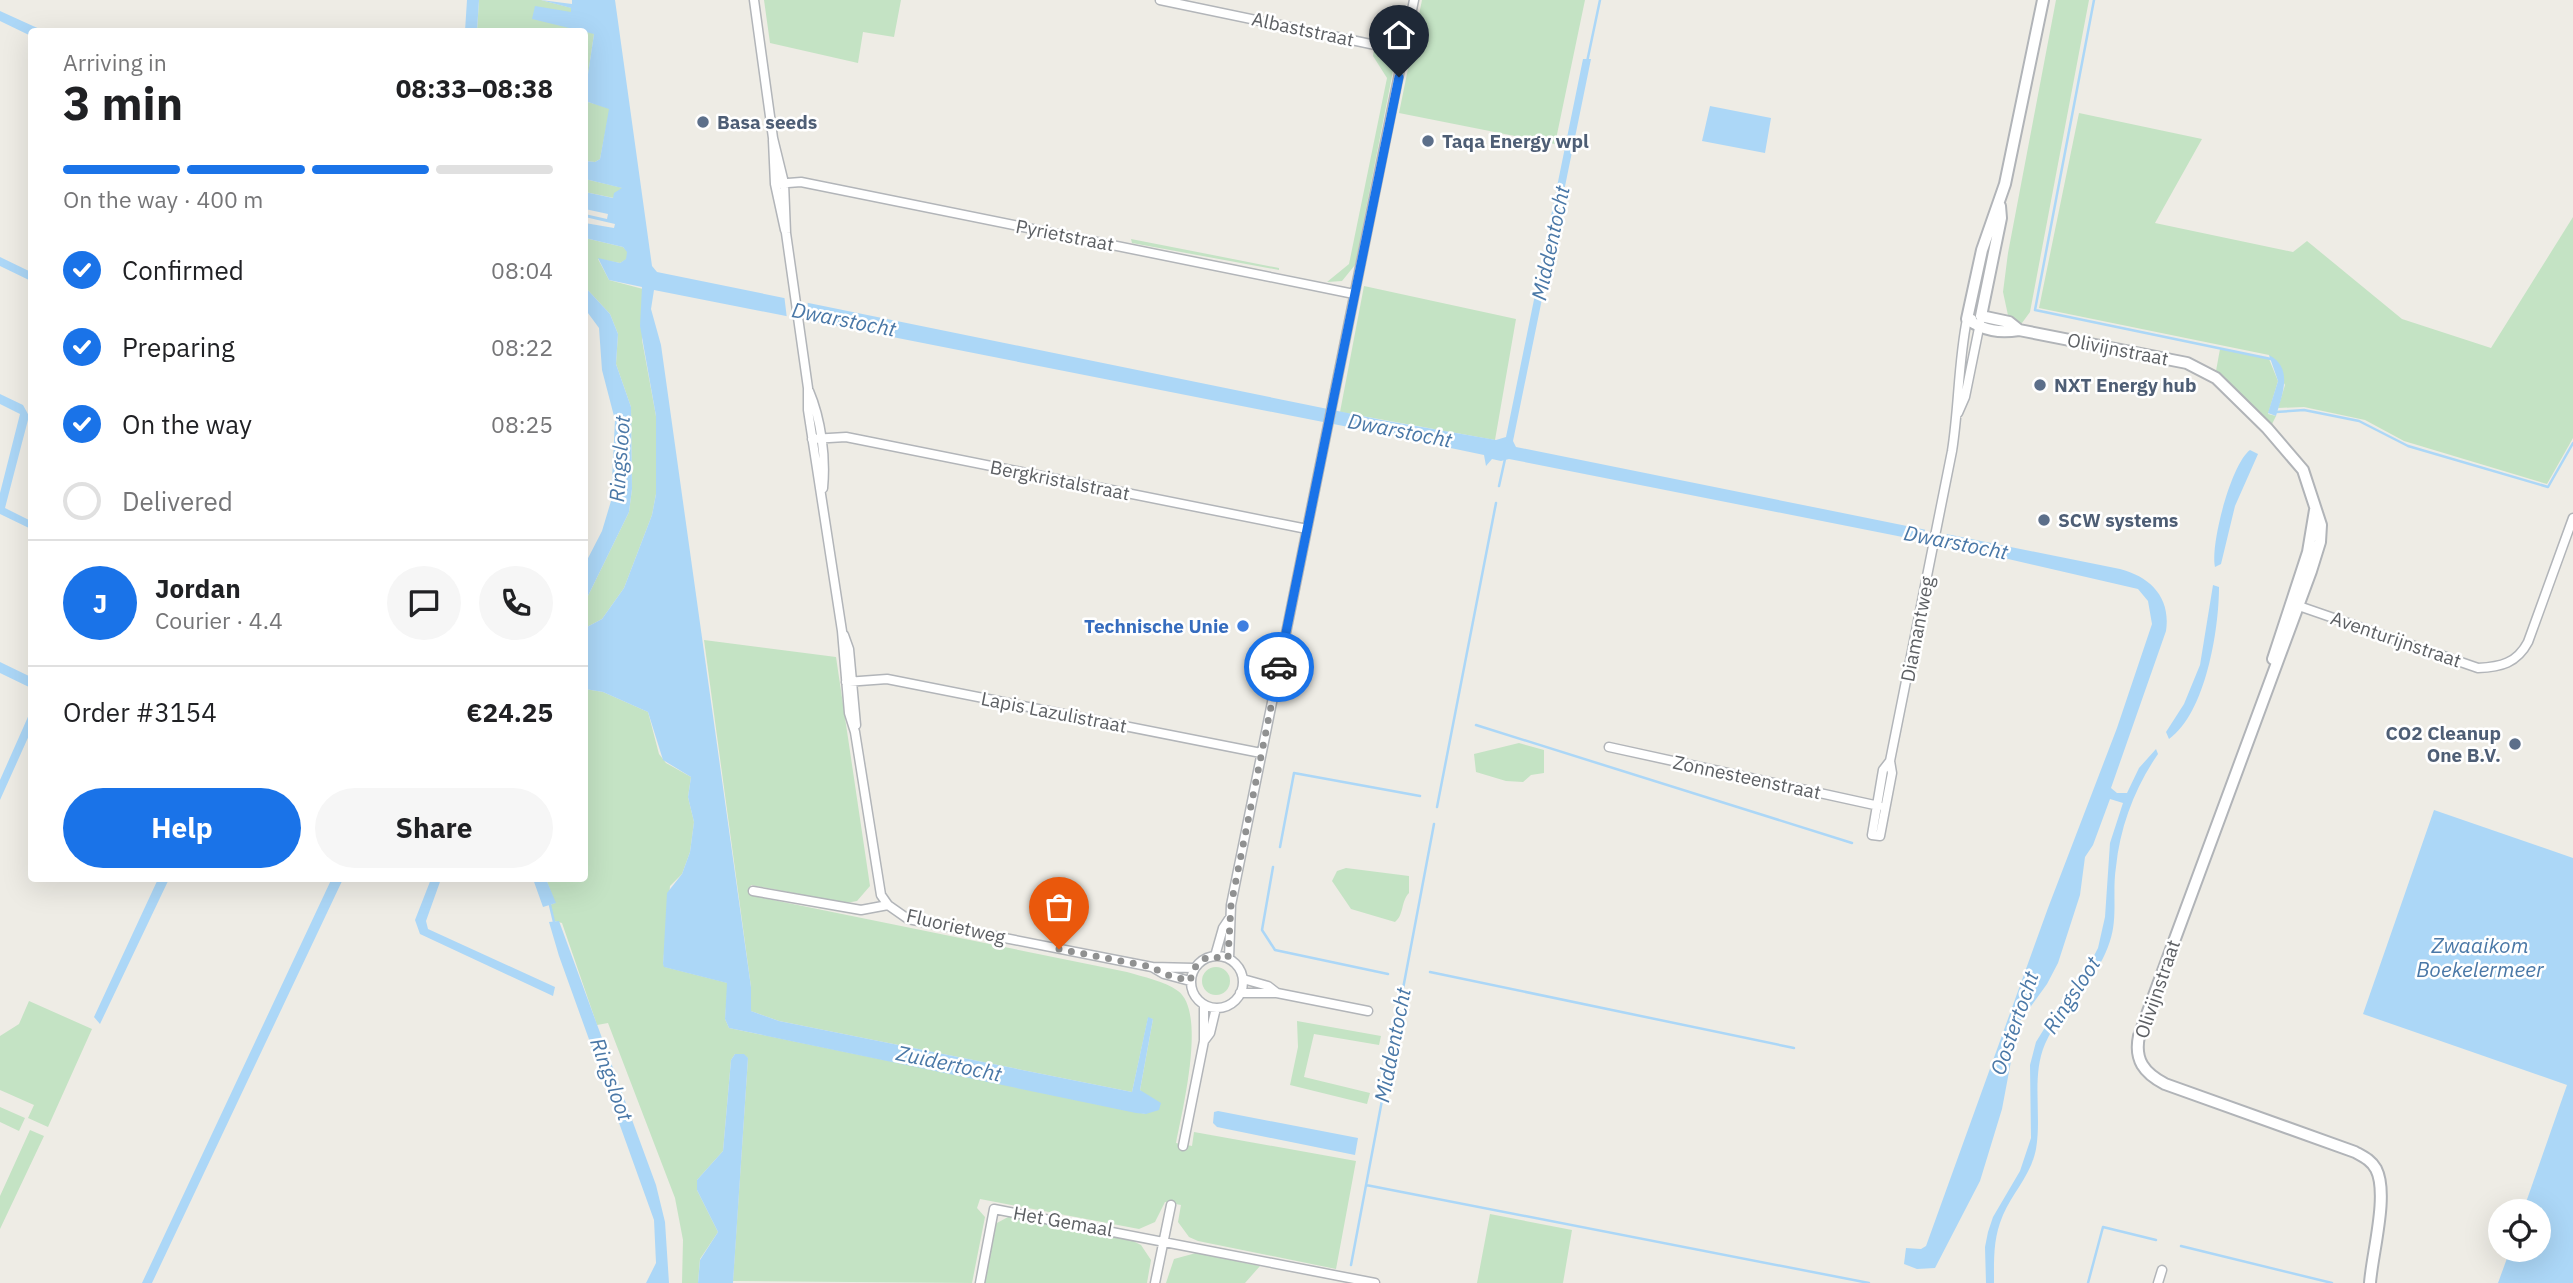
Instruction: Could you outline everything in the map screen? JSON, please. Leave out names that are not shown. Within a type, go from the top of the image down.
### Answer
[{"type":"street","name":"Fluorietweg","points":[[754,0],[779,183],[780,218],[786,233],[799,321],[816,439],[816,474],[823,493],[878,886],[888,905],[908,919],[1152,967],[1194,968]]},
{"type":"street","name":"Albaststraat","points":[[1160,0],[1404,51]]},
{"type":"street","points":[[1228,958],[1229,919],[1261,753],[1414,0]]},
{"type":"street","name":"Diamantweg","points":[[1890,761],[1883,770],[1875,805],[1870,834],[1877,836],[1880,836],[1892,773],[1890,761],[1958,413],[1957,384],[1967,320],[1982,250],[2000,206],[2043,0]]},
{"type":"street","name":"Pyrietstraat","points":[[779,183],[801,182],[1354,294]]},
{"type":"street","name":"Diamantweg","points":[[1958,413],[1965,397],[2001,218],[2000,206]]},
{"type":"street","name":"Olivijnstraat","points":[[1967,320],[2009,322],[2020,330],[2168,359],[2209,373],[2267,428],[2303,470],[2321,525],[2320,542],[2294,604],[2139,1036],[2137,1053],[2146,1072],[2165,1084],[2356,1152],[2370,1161],[2377,1171],[2381,1191],[2370,1283]]},
{"type":"street","name":"Bergkristalstraat","points":[[816,439],[846,437],[1307,529]]},
{"type":"street","name":"Aventurijnstraat","points":[[2294,604],[2478,668],[2506,664],[2523,652],[2528,642],[2573,518]]},
{"type":"street","name":"Lapis Lazulistraat","points":[[849,681],[887,679],[1261,753]]},
{"type":"street","name":"Zonnesteenstraat","points":[[1609,747],[1885,807]]},
{"type":"street","name":"Fluorietweg","points":[[753,891],[862,910],[888,905]]},
{"type":"street","points":[[1215,956],[1223,928],[1229,919]]},
{"type":"street","points":[[1207,957],[1228,958],[1238,967],[1242,979],[1240,993],[1233,1002],[1216,1008],[1204,1005],[1193,992],[1190,981],[1194,968],[1207,957]]},
{"type":"street","name":"Fluorietweg","points":[[1152,967],[1164,974],[1190,981]]},
{"type":"street","points":[[1242,979],[1268,986],[1277,993]]},
{"type":"street","points":[[1240,993],[1277,993],[1368,1011]]},
{"type":"street","points":[[1183,1146],[1204,1041],[1204,1005]]},
{"type":"street","points":[[1204,1041],[1210,1033],[1216,1008]]},
{"type":"street","points":[[1156,1283],[1171,1205]]},
{"type":"street","name":"Het Gemaal","points":[[980,1283],[994,1209],[1164,1242]]},
{"type":"street","points":[[1164,1242],[1375,1283]]},
{"type":"street","points":[[2158,1283],[2162,1270]]},
{"type":"green space","points":[[479,0],[541,0],[572,8],[571,12],[588,28],[477,28]]},
{"type":"green space","points":[[764,0],[901,0],[894,37],[863,32],[858,63],[770,43]]},
{"type":"green space","points":[[1422,0],[1585,0],[1555,144],[1399,113]]},
{"type":"green space","points":[[2056,0],[2089,0],[2030,312],[2022,323],[2009,320],[2003,292]]},
{"type":"green space","points":[[588,28],[594,34],[588,75]]},
{"type":"green space","points":[[1374,49],[1387,53],[1393,71],[1355,265],[1342,281],[1327,282],[1349,264],[1387,78],[1373,56]]},
{"type":"green space","points":[[588,102],[610,108],[600,159],[588,161]]},
{"type":"green space","points":[[2079,113],[2202,139],[2155,223],[2293,252],[2307,241],[2402,319],[2491,348],[2573,217],[2573,438],[2547,484],[2404,441],[2365,420],[2304,407],[2278,408],[2285,385],[2269,355],[2039,308]]},
{"type":"green space","points":[[588,180],[623,188],[614,198],[588,193]]},
{"type":"green space","points":[[588,239],[623,247],[627,251],[627,259],[620,263],[598,259],[609,280],[643,289],[642,340],[656,416],[656,494],[652,515],[624,588],[602,619],[588,626],[588,596],[629,512],[632,489],[631,407],[616,364],[618,334],[610,314],[588,290]]},
{"type":"green space","points":[[1131,239],[1279,268],[1279,270],[1132,243]]},
{"type":"green space","points":[[1364,286],[1516,319],[1495,440],[1340,412]]},
{"type":"green space","points":[[2220,349],[2269,359],[2278,381],[2268,414],[2276,416],[2271,426],[2216,371]]},
{"type":"green space","points":[[704,640],[836,657],[870,886],[857,901],[846,903],[751,885],[749,895],[1127,972],[1160,982],[1178,991],[1186,1002],[1191,1019],[1192,1040],[1187,1086],[1176,1143],[1192,1146],[1194,1132],[1356,1161],[1336,1269],[1198,1241],[1189,1237],[1178,1222],[1181,1205],[1165,1202],[1155,1222],[1139,1229],[980,1199],[977,1208],[985,1217],[972,1283],[733,1281],[748,1058],[735,1054],[731,1060],[723,1151],[697,1180],[697,1190],[718,1232],[700,1259],[698,1283],[682,1283],[683,1240],[675,1198],[608,1023],[597,1025],[562,923],[554,921],[550,905],[555,903],[547,882],[588,882],[588,690],[603,692],[648,712],[659,754],[666,763],[691,777],[688,797],[694,822],[690,852],[682,874],[670,886],[663,964],[665,967],[728,983],[725,1019],[729,1028],[1146,1114],[1144,1094],[1140,1090],[1153,1019],[1148,1018],[1132,1092],[779,1021],[751,1011],[751,987]]},
{"type":"green space","points":[[1519,743],[1544,750],[1544,773],[1531,775],[1523,782],[1506,781],[1476,772],[1474,754]]},
{"type":"green space","points":[[1346,868],[1409,876],[1409,893],[1395,922],[1351,909],[1332,881],[1337,871]]},
{"type":"green space","points":[[1216,967],[1226,971],[1230,981],[1226,991],[1216,995],[1206,991],[1202,981],[1206,971]]},
{"type":"green space","points":[[29,1001],[92,1029],[48,1127],[28,1118],[34,1105],[0,1090],[0,1036],[19,1024]]},
{"type":"green space","points":[[1297,1021],[1381,1036],[1379,1045],[1314,1034],[1304,1077],[1370,1093],[1367,1104],[1290,1085],[1298,1047]]},
{"type":"green space","points":[[0,1107],[25,1118],[19,1131],[0,1122]]},
{"type":"green space","points":[[30,1130],[44,1136],[0,1229],[0,1196]]},
{"type":"green space","points":[[1490,1214],[1572,1230],[1563,1283],[1477,1283]]},
{"type":"green space","points":[[1010,1216],[1131,1240],[1141,1245],[1151,1260],[1147,1283],[983,1283],[995,1224]]},
{"type":"green space","points":[[1196,1253],[1260,1266],[1245,1283],[1166,1283],[1174,1259]]},
{"type":"water","points":[[467,0],[479,0],[477,28],[465,28]]},
{"type":"water","points":[[541,0],[572,4],[572,0],[615,0],[652,266],[657,272],[1382,420],[1496,440],[1506,437],[1583,59],[1591,59],[1513,441],[1516,447],[2120,569],[2141,577],[2162,599],[2167,619],[2166,631],[2111,788],[2117,793],[2127,793],[2139,768],[2156,749],[2158,754],[2136,794],[2121,837],[2110,941],[2088,983],[2060,1018],[2045,1044],[2039,1069],[2036,1149],[2030,1167],[2007,1207],[1997,1232],[1994,1283],[1986,1283],[1985,1247],[1993,1217],[2020,1171],[2031,1138],[2030,1065],[2036,1042],[2057,1008],[2081,981],[2098,948],[2105,917],[2110,843],[2123,803],[2110,799],[2093,845],[2085,857],[2080,895],[2058,963],[2047,984],[2018,1024],[2002,1109],[1980,1181],[1935,1268],[1917,1269],[1904,1264],[1906,1248],[1921,1249],[1926,1246],[2048,908],[2117,728],[2152,624],[2148,601],[2138,589],[1978,552],[1509,459],[1492,459],[1486,466],[1484,455],[654,290],[651,309],[661,345],[751,987],[751,1011],[779,1021],[1132,1092],[1148,1017],[1153,1019],[1140,1090],[1161,1103],[1159,1110],[1146,1114],[1136,1113],[729,1028],[725,1019],[727,983],[664,967],[663,964],[667,893],[682,874],[690,852],[694,822],[688,797],[691,777],[663,760],[648,712],[603,692],[588,690],[588,626],[602,619],[624,588],[652,515],[656,494],[656,416],[640,326],[642,287],[609,280],[598,258],[620,263],[626,259],[627,252],[623,247],[588,239],[588,224],[614,228],[615,224],[588,218],[588,215],[607,219],[608,214],[588,210],[588,193],[613,198],[614,193],[622,188],[588,180],[588,161],[600,159],[609,109],[588,102],[588,74],[594,34],[588,33],[588,28],[569,28],[532,19],[535,6],[571,12],[571,8]]},
{"type":"water","points":[[0,11],[37,28],[28,28],[28,35],[0,21]]},
{"type":"water","points":[[1710,106],[1771,118],[1765,153],[1702,141]]},
{"type":"water","points":[[0,257],[28,271],[28,280],[0,266]]},
{"type":"water","points":[[588,290],[610,314],[618,334],[616,364],[631,407],[632,489],[629,512],[588,596],[588,558],[602,531],[611,501],[615,420],[602,370],[599,328],[588,313]]},
{"type":"water","points":[[2269,355],[2277,360],[2284,374],[2283,391],[2276,416],[2268,413],[2278,381]]},
{"type":"water","points":[[0,394],[23,405],[28,414],[5,508],[28,520],[28,528],[0,514],[0,493],[20,414],[0,404]]},
{"type":"water","points":[[2250,450],[2258,454],[2235,506],[2221,564],[2215,567],[2216,541],[2229,487],[2243,458]]},
{"type":"water","points":[[2213,585],[2219,587],[2218,605],[2208,669],[2192,710],[2182,727],[2169,739],[2166,732],[2184,704],[2200,665]]},
{"type":"water","points":[[0,662],[28,676],[28,687],[0,673]]},
{"type":"water","points":[[28,717],[28,738],[0,800],[0,780]]},
{"type":"water","name":"Zwaaikom Boekelermeer","points":[[2434,810],[2573,858],[2573,1283],[2498,1283],[2506,1262],[2551,1262],[2551,1199],[2527,1199],[2567,1085],[2363,1014]]},
{"type":"water","points":[[157,882],[168,882],[100,1024],[94,1017]]},
{"type":"water","points":[[330,882],[342,882],[152,1283],[142,1283]]},
{"type":"water","points":[[430,882],[440,882],[426,921],[428,929],[555,987],[553,996],[420,934],[415,920]]},
{"type":"water","points":[[534,882],[547,882],[556,903],[543,907]]},
{"type":"water","points":[[559,921],[656,1185],[665,1222],[669,1283],[646,1283],[656,1263],[654,1220],[559,956],[549,922]]},
{"type":"water","points":[[735,1054],[744,1054],[748,1058],[733,1283],[698,1283],[700,1260],[718,1232],[697,1190],[697,1180],[723,1151],[731,1060]]},
{"type":"water","points":[[1214,1112],[1358,1138],[1355,1155],[1217,1127],[1213,1123]]},
{"type":"pier","points":[[784,294],[807,298],[810,323],[787,319]]},
{"type":"pier","points":[[1926,525],[1948,529],[1944,549],[1922,545]]},
{"type":"waterway","name":"Middentocht","points":[[1587,62],[1600,0]]},
{"type":"waterway","points":[[2094,0],[2035,310],[2271,359]]},
{"type":"waterway","points":[[2276,412],[2304,410],[2359,421],[2408,446],[2548,487],[2573,443]]},
{"type":"waterway","name":"Middentocht","points":[[1499,486],[1505,459]]},
{"type":"waterway","name":"Middentocht","points":[[1437,807],[1496,503]]},
{"type":"waterway","points":[[1476,725],[1852,843]]},
{"type":"waterway","points":[[1280,847],[1294,773],[1420,796]]},
{"type":"waterway","name":"Middentocht","points":[[1351,1265],[1434,824]]},
{"type":"waterway","points":[[1273,867],[1262,930],[1275,950],[1388,974]]},
{"type":"waterway","name":"Ringsloot","points":[[549,901],[554,922]]},
{"type":"waterway","points":[[1430,972],[1794,1048]]},
{"type":"waterway","points":[[1366,1185],[1869,1283]]},
{"type":"waterway","points":[[2088,1283],[2103,1227],[2156,1240]]},
{"type":"waterway","points":[[2181,1246],[2332,1283]]},
{"type":"way so far","points":[[1059,949],[1152,967],[1164,974],[1190,981],[1194,968],[1207,957],[1228,958],[1231,905],[1279,667]]},
{"type":"place","name":"Basa seeds","points":[[703,122]]},
{"type":"place","name":"Taqa Energy wpl","points":[[1428,141]]},
{"type":"place","name":"NXT Energy hub","points":[[2040,385]]},
{"type":"place","name":"SCW systems","points":[[2044,520]]},
{"type":"place","name":"Technische Unie","points":[[1243,626]]},
{"type":"place","name":"CO2 Cleanup One B.V.","points":[[2515,744]]},
{"type":"route","points":[[1279,667],[1399,77]]},
{"type":"water label","name":"Dwarstocht","points":[[844,319]]},
{"type":"water label","name":"Dwarstocht","points":[[1400,430]]},
{"type":"water label","name":"Dwarstocht","points":[[1956,542]]},
{"type":"water label","name":"Oostertocht","points":[[2014,1023]]},
{"type":"water label","name":"Zuidertocht","points":[[949,1063]]}]
